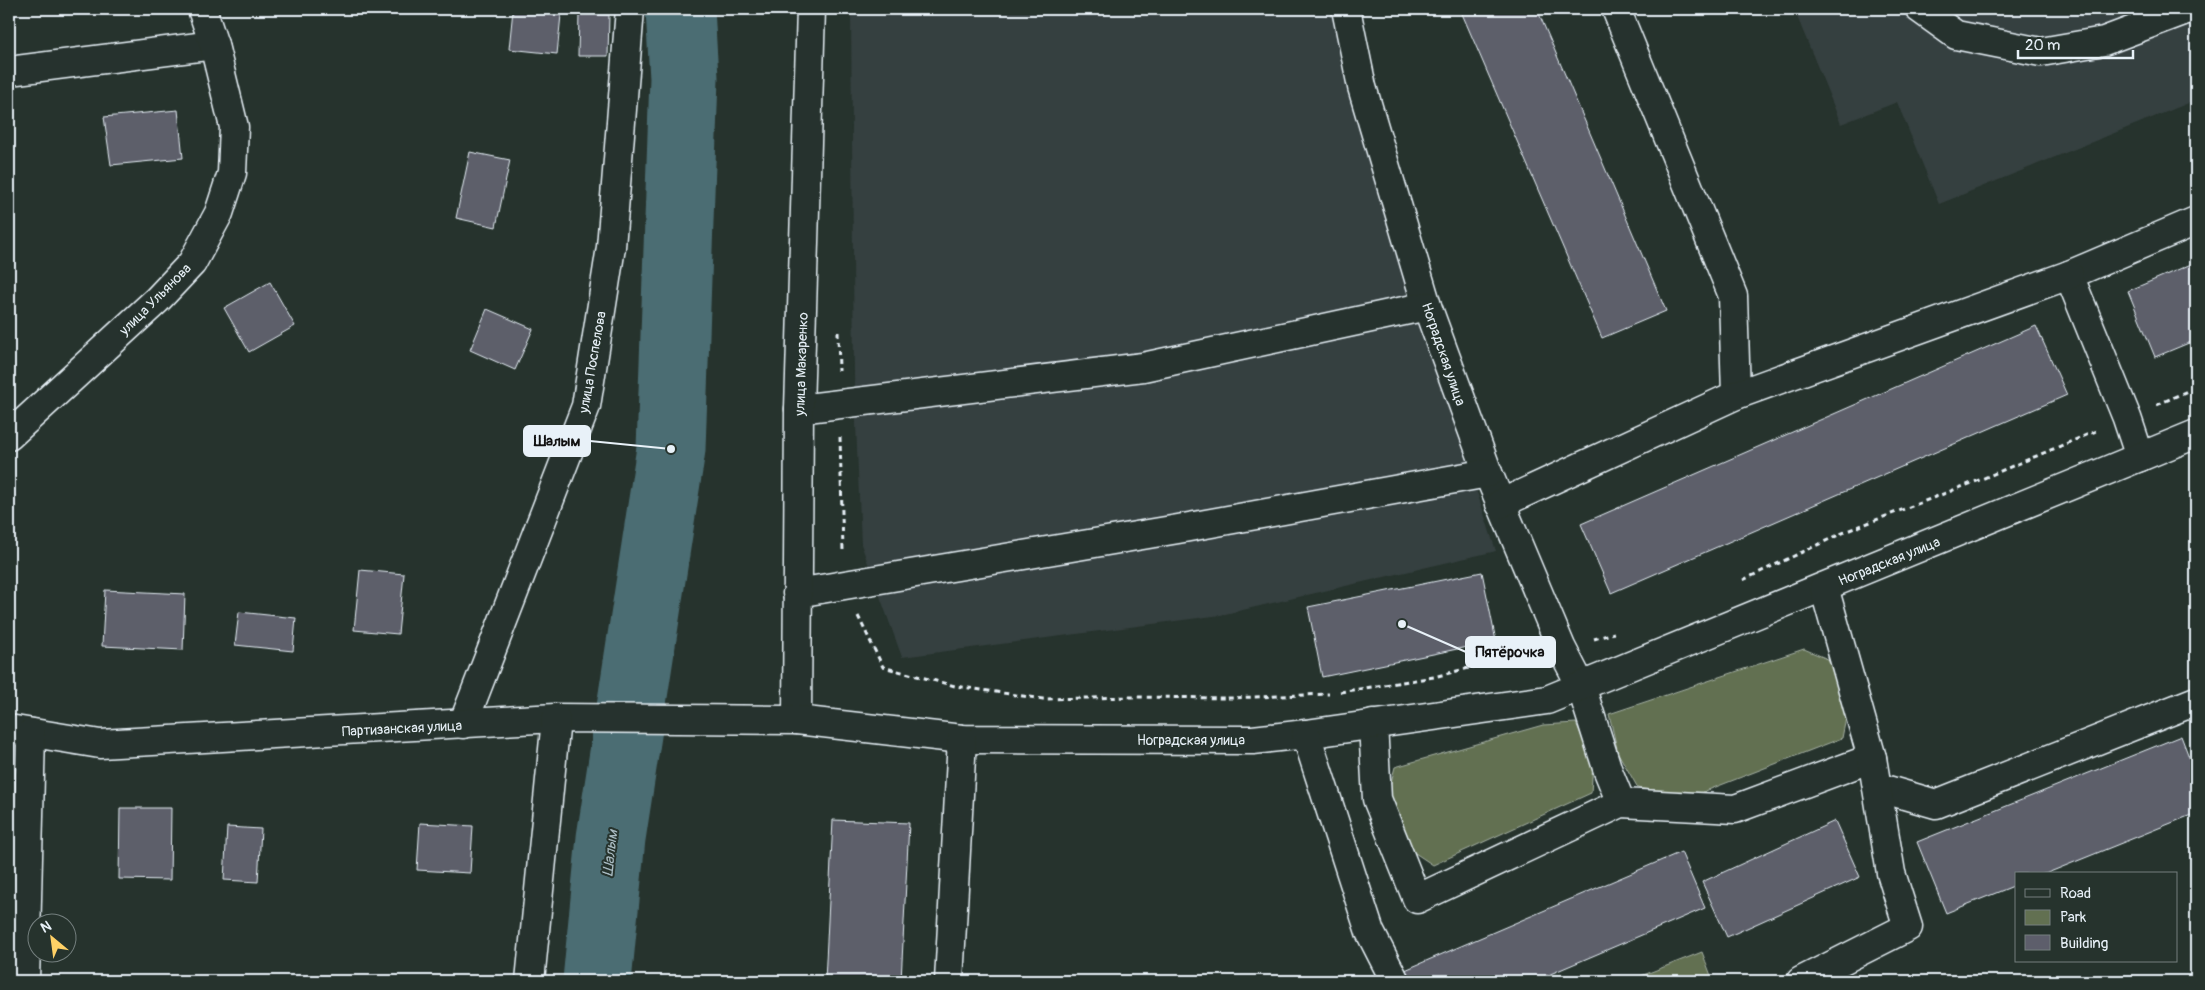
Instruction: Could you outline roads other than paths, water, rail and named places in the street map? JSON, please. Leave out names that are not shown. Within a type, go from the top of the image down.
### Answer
[{"type":"street","name":"улица Ульянова","points":[[9,436],[180,276],[192,263],[219,213],[232,172],[234,126],[214,44],[202,9]]},
{"type":"street","name":"улица Поспелова","points":[[463,724],[586,406],[611,247],[630,9]]},
{"type":"street","name":"улица Макаренко","points":[[797,720],[799,409],[811,9]]},
{"type":"street","name":"Ноградская улица","points":[[1346,9],[1362,87],[1427,306],[1500,504],[1562,647],[1581,686]]},
{"type":"street","points":[[1616,9],[1733,296],[1736,395]]},
{"type":"street","points":[[1920,9],[1956,35],[2041,52],[2104,41],[2189,9]]},
{"type":"street","points":[[9,71],[214,44]]},
{"type":"street","points":[[1500,504],[1736,395],[2069,275],[2196,221]]},
{"type":"street","points":[[2069,275],[2127,418],[2140,457]]},
{"type":"street","points":[[799,409],[1143,367],[1427,306]]},
{"type":"street","name":"Ноградская улица","points":[[797,720],[962,738],[1253,740],[1547,700],[2196,434]]},
{"type":"street","points":[[797,593],[1178,529],[1488,473]]},
{"type":"street","points":[[1801,981],[1908,926],[1891,874],[1872,758],[1824,587]]},
{"type":"street","points":[[1581,686],[1608,772],[1621,803]]},
{"type":"street","points":[[1877,787],[1936,804],[2196,701]]},
{"type":"street","points":[[530,981],[556,719]]},
{"type":"street","name":"Партизанская улица","points":[[20,731],[100,744],[556,719],[797,720]]},
{"type":"street","points":[[1373,724],[1377,799],[1417,899],[1621,803],[1735,809],[1872,758]]},
{"type":"street","points":[[20,731],[25,981]]},
{"type":"street","points":[[1306,734],[1370,932],[1396,981]]},
{"type":"street","points":[[949,981],[962,738]]},
{"type":"waterway","name":"Шалым","points":[[597,981],[611,838],[671,449],[684,78],[680,9]]},
{"type":"place","name":"Шалым","points":[[671,449]]},
{"type":"place","name":"Пятёрочка","points":[[1402,624]]}]
